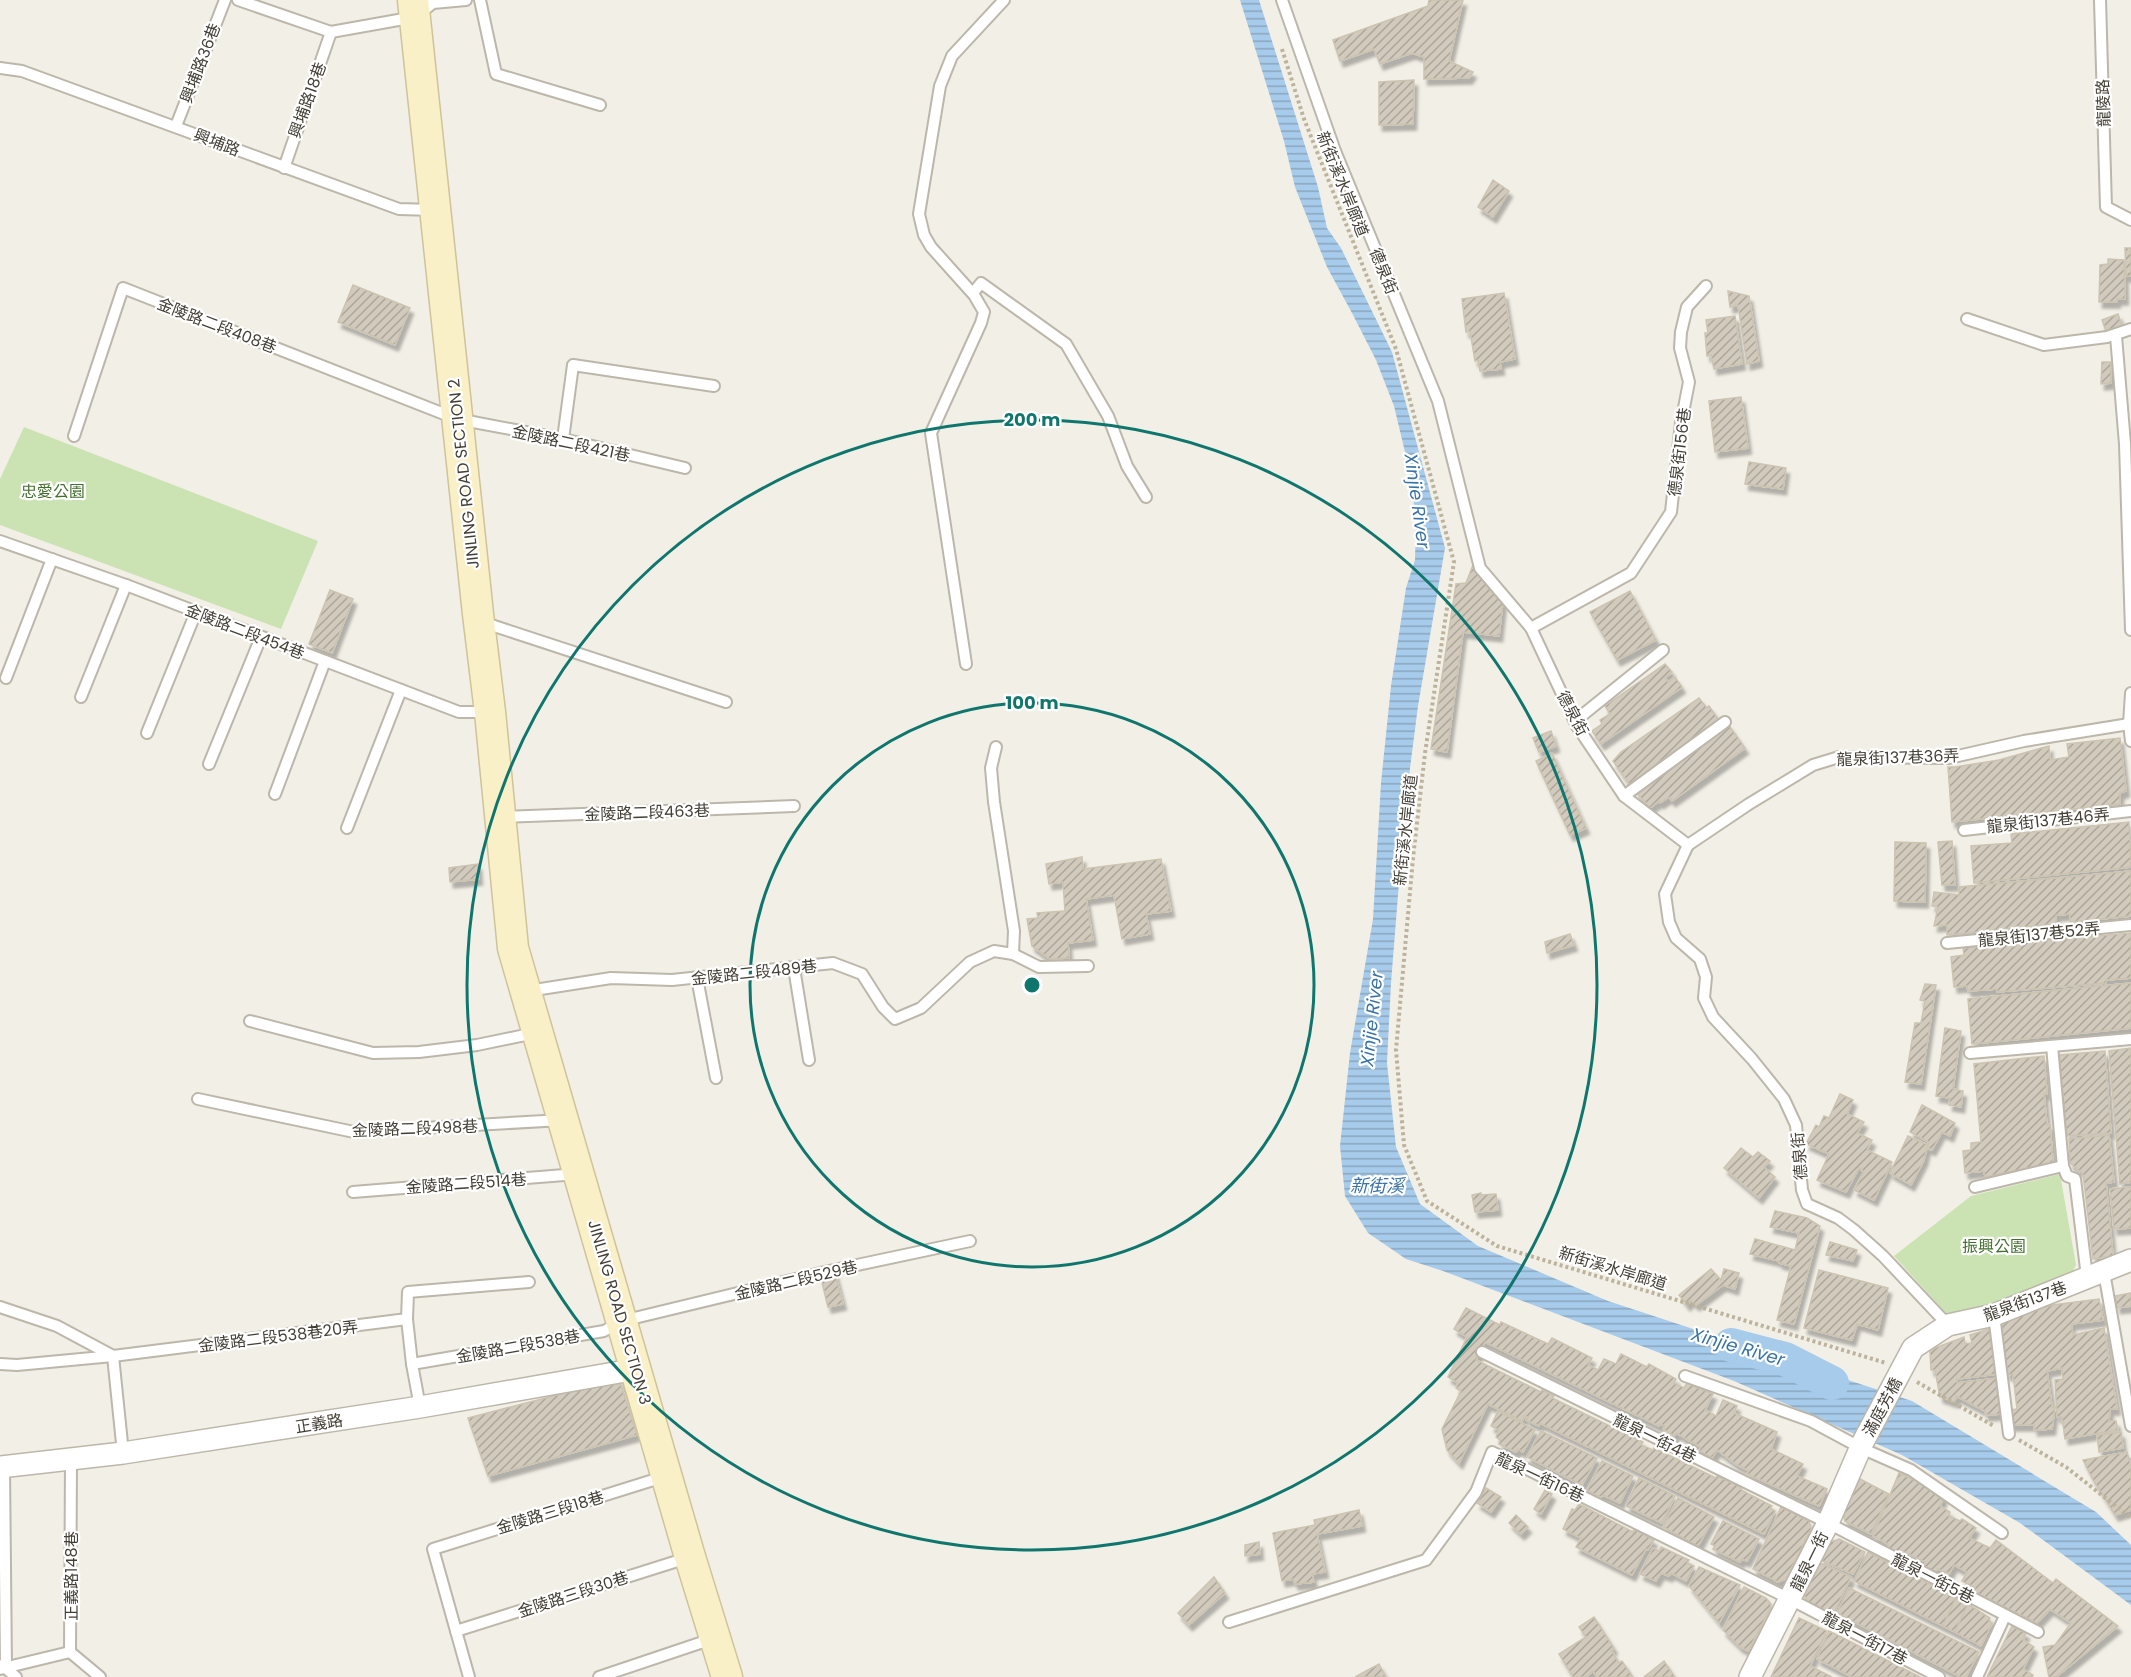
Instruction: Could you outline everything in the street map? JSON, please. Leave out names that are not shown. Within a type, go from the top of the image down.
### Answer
[{"type":"main road","name":"JINLING ROAD SECTION 2","points":[[414,8],[490,712],[513,948]]},
{"type":"main road","name":"JINLING ROAD SECTION 3","points":[[513,948],[727,1677]]},
{"type":"street","name":"龍泉街137巷","points":[[1900,1372],[1913,1348],[1948,1325],[1994,1315],[2131,1260]]},
{"type":"street","name":"正義路","points":[[2,1467],[123,1453],[420,1407],[637,1369]]},
{"type":"street","name":"滿庭芳橋","points":[[1862,1445],[1900,1372]]},
{"type":"street","name":"龍泉一街","points":[[1750,1677],[1828,1523],[1862,1445]]},
{"type":"lane","name":"興埔路36巷","points":[[176,126],[225,0]]},
{"type":"lane","points":[[238,0],[332,32],[433,3],[466,0]]},
{"type":"lane","points":[[480,0],[496,74],[600,105]]},
{"type":"lane","points":[[966,664],[931,433],[984,312],[973,293],[931,247],[924,235],[919,214],[940,86],[952,56],[1004,0]]},
{"type":"lane","name":"德泉街","points":[[1282,0],[1335,151],[1438,401],[1480,567],[1531,628],[1575,721],[1624,796],[1688,844],[1665,894],[1669,922],[1676,938],[1700,959],[1706,977],[1704,998],[1713,1017],[1752,1059],[1784,1099],[1796,1125],[1802,1190],[1807,1204],[1838,1218],[1854,1230],[1948,1325]]},
{"type":"lane","name":"龍陵路","points":[[2100,0],[2106,207],[2131,220]]},
{"type":"lane","name":"興埔路18巷","points":[[284,168],[332,32]]},
{"type":"lane","name":"興埔路","points":[[0,68],[22,71],[399,208],[435,210]]},
{"type":"lane","points":[[973,293],[981,283],[1066,344],[1108,416],[1127,466],[1146,498]]},
{"type":"lane","name":"德泉街156巷","points":[[1531,628],[1631,573],[1671,512],[1681,423],[1689,382],[1680,348],[1681,332],[1687,307],[1706,286]]},
{"type":"lane","name":"金陵路二段408巷","points":[[74,436],[123,288],[457,419]]},
{"type":"lane","points":[[1967,319],[2044,345],[2116,336],[2131,329]]},
{"type":"lane","points":[[2116,336],[2128,442],[2131,630]]},
{"type":"lane","points":[[563,439],[573,364],[714,386]]},
{"type":"lane","name":"金陵路二段421巷","points":[[457,419],[563,439],[685,468]]},
{"type":"lane","name":"金陵路二段454巷","points":[[0,542],[126,585],[459,712],[490,712]]},
{"type":"lane","points":[[6,678],[52,559]]},
{"type":"lane","points":[[81,697],[126,585]]},
{"type":"lane","points":[[147,734],[196,612]]},
{"type":"lane","points":[[479,621],[726,702]]},
{"type":"lane","points":[[209,764],[261,637]]},
{"type":"lane","points":[[1575,721],[1663,650]]},
{"type":"lane","points":[[275,794],[325,661]]},
{"type":"lane","points":[[347,828],[401,690]]},
{"type":"lane","points":[[2131,693],[2129,724],[2131,741]]},
{"type":"lane","points":[[1624,796],[1725,722]]},
{"type":"lane","name":"龍泉街137巷36弄","points":[[1688,844],[1813,765],[1839,757],[1949,758],[2024,741],[2129,724]]},
{"type":"lane","points":[[996,747],[990,768],[1014,931],[1013,954],[1039,967],[1088,966]]},
{"type":"lane","name":"金陵路二段463巷","points":[[500,818],[794,806]]},
{"type":"lane","name":"龍泉街137巷46弄","points":[[1964,830],[2131,811]]},
{"type":"lane","name":"龍泉街137巷52弄","points":[[1947,943],[2131,925]]},
{"type":"lane","name":"金陵路二段489巷","points":[[525,992],[611,978],[672,980],[833,963],[862,974],[883,1007],[895,1019],[921,1008],[970,962],[994,951],[1013,954]]},
{"type":"lane","points":[[794,968],[809,1060]]},
{"type":"lane","points":[[698,978],[716,1078]]},
{"type":"lane","points":[[250,1021],[373,1053],[419,1052],[477,1045],[537,1032]]},
{"type":"lane","points":[[1970,1053],[2131,1039]]},
{"type":"lane","points":[[2052,1046],[2064,1166],[2067,1176],[2075,1179],[2131,1426]]},
{"type":"lane","name":"金陵路二段498巷","points":[[198,1099],[354,1132],[562,1119]]},
{"type":"lane","points":[[1975,1187],[2064,1166]]},
{"type":"lane","name":"金陵路二段514巷","points":[[353,1191],[579,1174]]},
{"type":"lane","name":"金陵路二段529巷","points":[[622,1321],[829,1271],[970,1241]]},
{"type":"lane","points":[[420,1407],[407,1320],[408,1292],[529,1282]]},
{"type":"lane","points":[[0,1307],[57,1326],[113,1356],[123,1453]]},
{"type":"lane","points":[[1994,1315],[2009,1434]]},
{"type":"lane","name":"金陵路二段538巷20弄","points":[[0,1364],[17,1365],[113,1356],[407,1320]]},
{"type":"lane","name":"金陵路二段538巷","points":[[412,1364],[604,1331],[622,1321]]},
{"type":"lane","name":"龍泉一街4巷","points":[[1482,1352],[1828,1523]]},
{"type":"lane","points":[[1685,1376],[1811,1421],[1862,1445],[1911,1470],[2002,1533]]},
{"type":"lane","name":"龍泉一街16巷","points":[[1229,1622],[1426,1560],[1476,1492],[1492,1452],[1790,1599]]},
{"type":"lane","name":"正義路148巷","points":[[70,1652],[71,1460]]},
{"type":"lane","points":[[2,1467],[2,1667]]},
{"type":"lane","name":"金陵路三段18巷","points":[[456,1631],[434,1549],[667,1476]]},
{"type":"lane","name":"龍泉一街5巷","points":[[1828,1523],[2038,1632]]},
{"type":"lane","name":"金陵路三段30巷","points":[[456,1631],[690,1557]]},
{"type":"lane","name":"龍泉一街17巷","points":[[1790,1599],[1939,1677]]},
{"type":"lane","points":[[1977,1677],[2005,1616]]},
{"type":"lane","points":[[456,1631],[469,1677]]},
{"type":"lane","points":[[598,1677],[715,1638]]},
{"type":"lane","points":[[2,1667],[70,1652],[100,1677]]},
{"type":"lane","points":[[2,1667],[16,1677]]},
{"type":"path","name":"新街溪水岸廊道","points":[[1280,43],[1304,119],[1396,349],[1454,562],[1425,753],[1414,846],[1396,1050],[1404,1145],[1427,1201],[1497,1246],[1900,1372],[2066,1467],[2131,1518]]},
{"type":"green space","name":"忠愛公園","points":[[24,427],[318,541],[281,629],[0,525],[0,479]]},
{"type":"green space","name":"振興公園","points":[[2060,1174],[2076,1265],[2070,1278],[1962,1314],[1948,1315],[1894,1256],[1971,1196]]},
{"type":"water","name":"新街溪","points":[[1240,0],[1259,0],[1318,187],[1327,228],[1341,248],[1392,352],[1445,548],[1418,706],[1405,807],[1387,1063],[1396,1147],[1420,1204],[1478,1246],[1608,1301],[1912,1401],[2096,1512],[2131,1545],[2131,1605],[2020,1523],[1902,1455],[1734,1381],[1406,1259],[1368,1233],[1345,1196],[1340,1146],[1350,1053],[1373,919],[1381,783],[1391,686],[1406,588],[1415,560],[1416,521],[1410,473],[1394,406],[1376,360],[1327,267],[1295,187],[1284,141]]},
{"type":"building","points":[[1429,0],[1463,0],[1449,61],[1473,72],[1469,78],[1424,79],[1424,57],[1412,53],[1380,64],[1374,49],[1340,61],[1333,40],[1428,6]]},
{"type":"building","points":[[1414,80],[1413,124],[1379,125],[1379,82]]},
{"type":"building","points":[[1493,180],[1509,191],[1493,217],[1478,207]]},
{"type":"building","points":[[2125,248],[2131,248],[2131,276],[2126,276]]},
{"type":"building","points":[[2108,259],[2124,260],[2125,299],[2117,299],[2117,302],[2099,302],[2100,265],[2108,264]]},
{"type":"building","points":[[353,285],[410,308],[395,345],[338,322]]},
{"type":"building","points":[[1728,291],[1749,296],[1759,361],[1747,364],[1738,305],[1730,307]]},
{"type":"building","points":[[1504,293],[1515,359],[1500,362],[1501,369],[1480,371],[1478,360],[1475,361],[1470,331],[1466,332],[1462,299]]},
{"type":"building","points":[[2118,314],[2122,326],[2106,331],[2102,320]]},
{"type":"building","points":[[1735,316],[1742,364],[1714,369],[1711,355],[1707,356],[1706,320]]},
{"type":"building","points":[[2102,362],[2111,362],[2111,383],[2101,384]]},
{"type":"building","points":[[1741,397],[1748,448],[1715,452],[1709,401]]},
{"type":"building","points":[[1749,462],[1786,468],[1783,489],[1745,484]]},
{"type":"building","points":[[1473,565],[1503,601],[1499,636],[1463,632],[1447,752],[1431,749],[1456,584],[1466,583]]},
{"type":"building","points":[[330,590],[353,599],[332,653],[309,644]]},
{"type":"building","points":[[1630,591],[1656,640],[1617,660],[1590,612]]},
{"type":"building","points":[[1665,664],[1672,672],[1665,678],[1668,682],[1675,677],[1682,687],[1601,744],[1592,731],[1602,724],[1600,720],[1610,714],[1605,706]]},
{"type":"building","points":[[1699,698],[1707,708],[1709,706],[1719,720],[1629,784],[1613,761],[1621,752]]},
{"type":"building","points":[[1728,724],[1745,748],[1672,801],[1669,797],[1650,808],[1635,791]]},
{"type":"building","points":[[1551,731],[1556,746],[1539,752],[1533,738]]},
{"type":"building","points":[[2120,738],[2126,791],[2120,793],[2120,804],[1952,822],[1948,767],[1999,760],[2049,746],[2050,760],[2069,757],[2067,744]]},
{"type":"building","points":[[1552,753],[1586,828],[1570,835],[1536,761]]},
{"type":"building","points":[[2129,822],[2131,867],[1974,883],[1971,846],[2012,843],[2011,834]]},
{"type":"building","points":[[1952,841],[1955,885],[1942,885],[1938,842]]},
{"type":"building","points":[[1895,842],[1926,843],[1925,902],[1894,901]]},
{"type":"building","points":[[1082,857],[1083,869],[1161,859],[1171,911],[1146,914],[1150,934],[1122,939],[1114,895],[1086,899],[1093,940],[1068,943],[1069,958],[1050,959],[1032,946],[1027,919],[1038,918],[1037,913],[1065,911],[1063,882],[1049,884],[1046,864]]},
{"type":"building","points":[[478,864],[479,879],[450,882],[449,868]]},
{"type":"building","points":[[2131,871],[2131,916],[2070,922],[2070,914],[2056,915],[2056,924],[1947,935],[1947,925],[1934,926],[1938,907],[1932,906],[1934,892],[1959,895],[1959,887]]},
{"type":"building","points":[[2131,933],[2131,978],[2106,980],[2106,983],[1997,992],[1997,989],[1968,991],[1967,986],[1954,987],[1951,957],[1964,955],[1963,948]]},
{"type":"building","points":[[1570,934],[1574,945],[1547,953],[1545,942]]},
{"type":"building","points":[[2131,983],[2131,1028],[1972,1044],[1968,999]]},
{"type":"building","points":[[1925,984],[1936,985],[1921,1084],[1905,1082],[1915,1023],[1921,1023],[1925,1001],[1920,1000]]},
{"type":"building","points":[[1945,1028],[1961,1031],[1953,1089],[1963,1091],[1961,1107],[1949,1105],[1950,1098],[1936,1096]]},
{"type":"building","points":[[2131,1048],[2131,1182],[2120,1184],[2109,1051]]},
{"type":"building","points":[[2105,1051],[2111,1133],[2067,1136],[2059,1055]]},
{"type":"building","points":[[2044,1056],[2047,1094],[2044,1094],[2047,1125],[2050,1124],[2053,1163],[1985,1177],[1984,1171],[1965,1173],[1963,1151],[1971,1150],[1971,1143],[1981,1142],[1974,1064]]},
{"type":"building","points":[[1840,1094],[1853,1100],[1847,1114],[1864,1122],[1857,1133],[1872,1140],[1867,1150],[1892,1162],[1874,1200],[1854,1190],[1864,1172],[1859,1168],[1846,1192],[1817,1180],[1829,1154],[1806,1144],[1816,1125],[1819,1127],[1824,1116],[1829,1118]]},
{"type":"building","points":[[1922,1105],[1955,1123],[1950,1136],[1942,1132],[1932,1150],[1927,1147],[1924,1160],[1911,1185],[1890,1173],[1908,1136],[1928,1145],[1929,1142],[1910,1132]]},
{"type":"building","points":[[2109,1135],[2114,1182],[2106,1183],[2113,1256],[2093,1259],[2083,1174],[2070,1163],[2069,1139]]},
{"type":"building","points":[[1741,1148],[1753,1157],[1758,1152],[1770,1161],[1764,1167],[1775,1177],[1759,1198],[1724,1168]]},
{"type":"building","points":[[2131,1187],[2131,1228],[2114,1229],[2110,1189]]},
{"type":"building","points":[[1481,1193],[1481,1195],[1496,1194],[1498,1210],[1475,1212],[1472,1195]]},
{"type":"building","points":[[1775,1211],[1807,1218],[1820,1226],[1794,1324],[1777,1320],[1791,1266],[1750,1254],[1755,1239],[1795,1250],[1799,1233],[1770,1227]]},
{"type":"building","points":[[1830,1242],[1857,1250],[1853,1261],[1826,1255]]},
{"type":"building","points":[[1711,1269],[1721,1280],[1724,1269],[1739,1273],[1735,1289],[1723,1285],[1696,1305],[1691,1300],[1687,1305],[1679,1295]]},
{"type":"building","points":[[834,1270],[843,1304],[828,1307],[820,1274]]},
{"type":"building","points":[[1819,1270],[1888,1288],[1878,1330],[1857,1324],[1852,1340],[1804,1328]]},
{"type":"building","points":[[2131,1293],[2131,1306],[2117,1308],[2115,1296]]},
{"type":"building","points":[[2099,1299],[2103,1320],[2071,1324],[2073,1335],[2104,1328],[2117,1409],[2110,1409],[2109,1421],[2116,1421],[2118,1430],[2065,1439],[2062,1417],[2057,1417],[2055,1380],[2063,1379],[2062,1368],[2047,1371],[2052,1407],[2055,1407],[2052,1429],[2034,1430],[2034,1425],[2004,1425],[2003,1411],[2017,1409],[2013,1374],[2007,1375],[2000,1323],[2052,1305]]},
{"type":"building","points":[[1466,1308],[1500,1325],[1501,1322],[1548,1344],[1552,1338],[1592,1358],[1588,1365],[1598,1370],[1604,1359],[1616,1364],[1621,1354],[1647,1367],[1649,1364],[1676,1379],[1674,1383],[1684,1388],[1687,1383],[1713,1394],[1705,1410],[1716,1416],[1723,1400],[1737,1406],[1734,1413],[1777,1432],[1771,1449],[1803,1464],[1797,1476],[1827,1489],[1819,1506],[1747,1474],[1749,1471],[1717,1450],[1712,1458],[1699,1451],[1701,1447],[1676,1433],[1674,1436],[1663,1429],[1665,1426],[1660,1424],[1659,1426],[1485,1342],[1476,1360],[1541,1392],[1542,1390],[1554,1396],[1552,1398],[1643,1442],[1641,1445],[1653,1450],[1654,1448],[1716,1478],[1717,1476],[1742,1487],[1741,1490],[1772,1506],[1770,1508],[1775,1511],[1764,1534],[1540,1423],[1539,1426],[1526,1420],[1528,1417],[1525,1416],[1522,1421],[1488,1404],[1459,1463],[1447,1450],[1442,1429],[1461,1391],[1456,1388],[1458,1383],[1448,1377],[1467,1337],[1454,1329]]},
{"type":"building","points":[[1992,1328],[1997,1374],[1957,1379],[1957,1383],[1998,1378],[2002,1414],[1985,1415],[1985,1411],[1956,1396],[1955,1402],[1940,1397],[1935,1370],[1931,1370],[1930,1352],[1964,1337],[1965,1344],[1972,1343],[1970,1335]]},
{"type":"building","points":[[619,1379],[637,1435],[488,1476],[468,1418]]},
{"type":"building","points":[[1498,1411],[1535,1430],[1523,1452],[1518,1449],[1516,1452],[1499,1444],[1500,1440],[1496,1437],[1499,1430],[1491,1426]]},
{"type":"building","points":[[1541,1431],[1597,1458],[1582,1485],[1527,1457]]},
{"type":"building","points":[[2121,1432],[2123,1448],[2099,1452],[2097,1435]]},
{"type":"building","points":[[2127,1452],[2131,1466],[2131,1510],[2115,1515],[2083,1460]]},
{"type":"building","points":[[1602,1461],[1633,1476],[1620,1503],[1587,1491]]},
{"type":"building","points":[[1899,1473],[1931,1488],[1944,1497],[1940,1506],[1950,1512],[1949,1516],[1960,1521],[1962,1519],[1976,1528],[1969,1538],[1990,1548],[1996,1540],[2053,1583],[2056,1579],[2118,1626],[2056,1677],[2049,1677],[2043,1647],[2055,1645],[2071,1623],[2050,1609],[2037,1623],[1973,1591],[1975,1588],[1962,1581],[1967,1572],[1954,1565],[1949,1574],[1938,1569],[1935,1572],[1924,1566],[1926,1562],[1900,1550],[1898,1553],[1886,1547],[1888,1544],[1873,1536]]},
{"type":"building","points":[[1639,1478],[1675,1496],[1662,1523],[1626,1506]]},
{"type":"building","points":[[1860,1479],[1889,1494],[1871,1534],[1845,1521],[1843,1514]]},
{"type":"building","points":[[1486,1488],[1501,1497],[1491,1512],[1477,1503]]},
{"type":"building","points":[[1545,1490],[1552,1494],[1541,1514],[1534,1509]]},
{"type":"building","points":[[1678,1498],[1714,1517],[1698,1546],[1663,1527]]},
{"type":"building","points":[[1579,1504],[1633,1532],[1634,1529],[1654,1540],[1648,1550],[1646,1549],[1632,1575],[1576,1547],[1581,1538],[1563,1529],[1572,1509],[1575,1510]]},
{"type":"building","points":[[1781,1507],[1809,1521],[1811,1529],[1786,1579],[1778,1582],[1753,1569]]},
{"type":"building","points":[[1359,1510],[1362,1526],[1317,1534],[1325,1572],[1312,1574],[1314,1582],[1295,1584],[1293,1579],[1282,1581],[1273,1533],[1315,1525],[1314,1520]]},
{"type":"building","points":[[1516,1515],[1528,1527],[1521,1534],[1509,1523]]},
{"type":"building","points":[[1723,1521],[1759,1539],[1747,1561],[1742,1559],[1740,1562],[1713,1549],[1715,1546],[1711,1544]]},
{"type":"building","points":[[1839,1539],[1865,1552],[1853,1574],[1820,1560],[1828,1543]]},
{"type":"building","points":[[1259,1542],[1260,1554],[1245,1556],[1245,1545]]},
{"type":"building","points":[[1661,1547],[1689,1560],[1687,1563],[1694,1566],[1686,1581],[1671,1573],[1669,1576],[1661,1573],[1656,1581],[1640,1574],[1653,1548],[1659,1551]]},
{"type":"building","points":[[1868,1552],[1956,1598],[1943,1626],[1854,1581]]},
{"type":"building","points":[[1818,1562],[1851,1577],[1833,1614],[1808,1602],[1802,1592]]},
{"type":"building","points":[[1699,1567],[1740,1585],[1719,1623],[1689,1586]]},
{"type":"building","points":[[1214,1577],[1225,1593],[1189,1625],[1178,1613]]},
{"type":"building","points":[[1744,1587],[1766,1598],[1771,1604],[1748,1651],[1740,1647],[1723,1630]]},
{"type":"building","points":[[1849,1588],[1979,1652],[1966,1677],[1961,1677],[1837,1613]]},
{"type":"building","points":[[1956,1598],[1968,1604],[1955,1632],[1943,1626]]},
{"type":"building","points":[[1968,1604],[1990,1618],[1989,1621],[1992,1623],[1981,1646],[1955,1632]]},
{"type":"building","points":[[1594,1617],[1614,1648],[1611,1650],[1619,1663],[1622,1661],[1633,1677],[1597,1677],[1593,1671],[1586,1677],[1573,1677],[1559,1654],[1586,1637],[1579,1627]]},
{"type":"building","points":[[1799,1618],[1827,1631],[1810,1666],[1832,1677],[1771,1677]]},
{"type":"building","points":[[2012,1626],[2026,1633],[2023,1640],[2034,1647],[2023,1669],[2033,1675],[2032,1677],[1987,1677]]},
{"type":"building","points":[[1829,1631],[1920,1677],[1852,1677],[1817,1659]]},
{"type":"building","points":[[1664,1661],[1675,1677],[1644,1677]]},
{"type":"building","points":[[1379,1664],[1386,1677],[1355,1677]]},
{"type":"waterway","name":"Xinjie River","points":[[1731,1345],[1785,1359],[1832,1383]]}]
